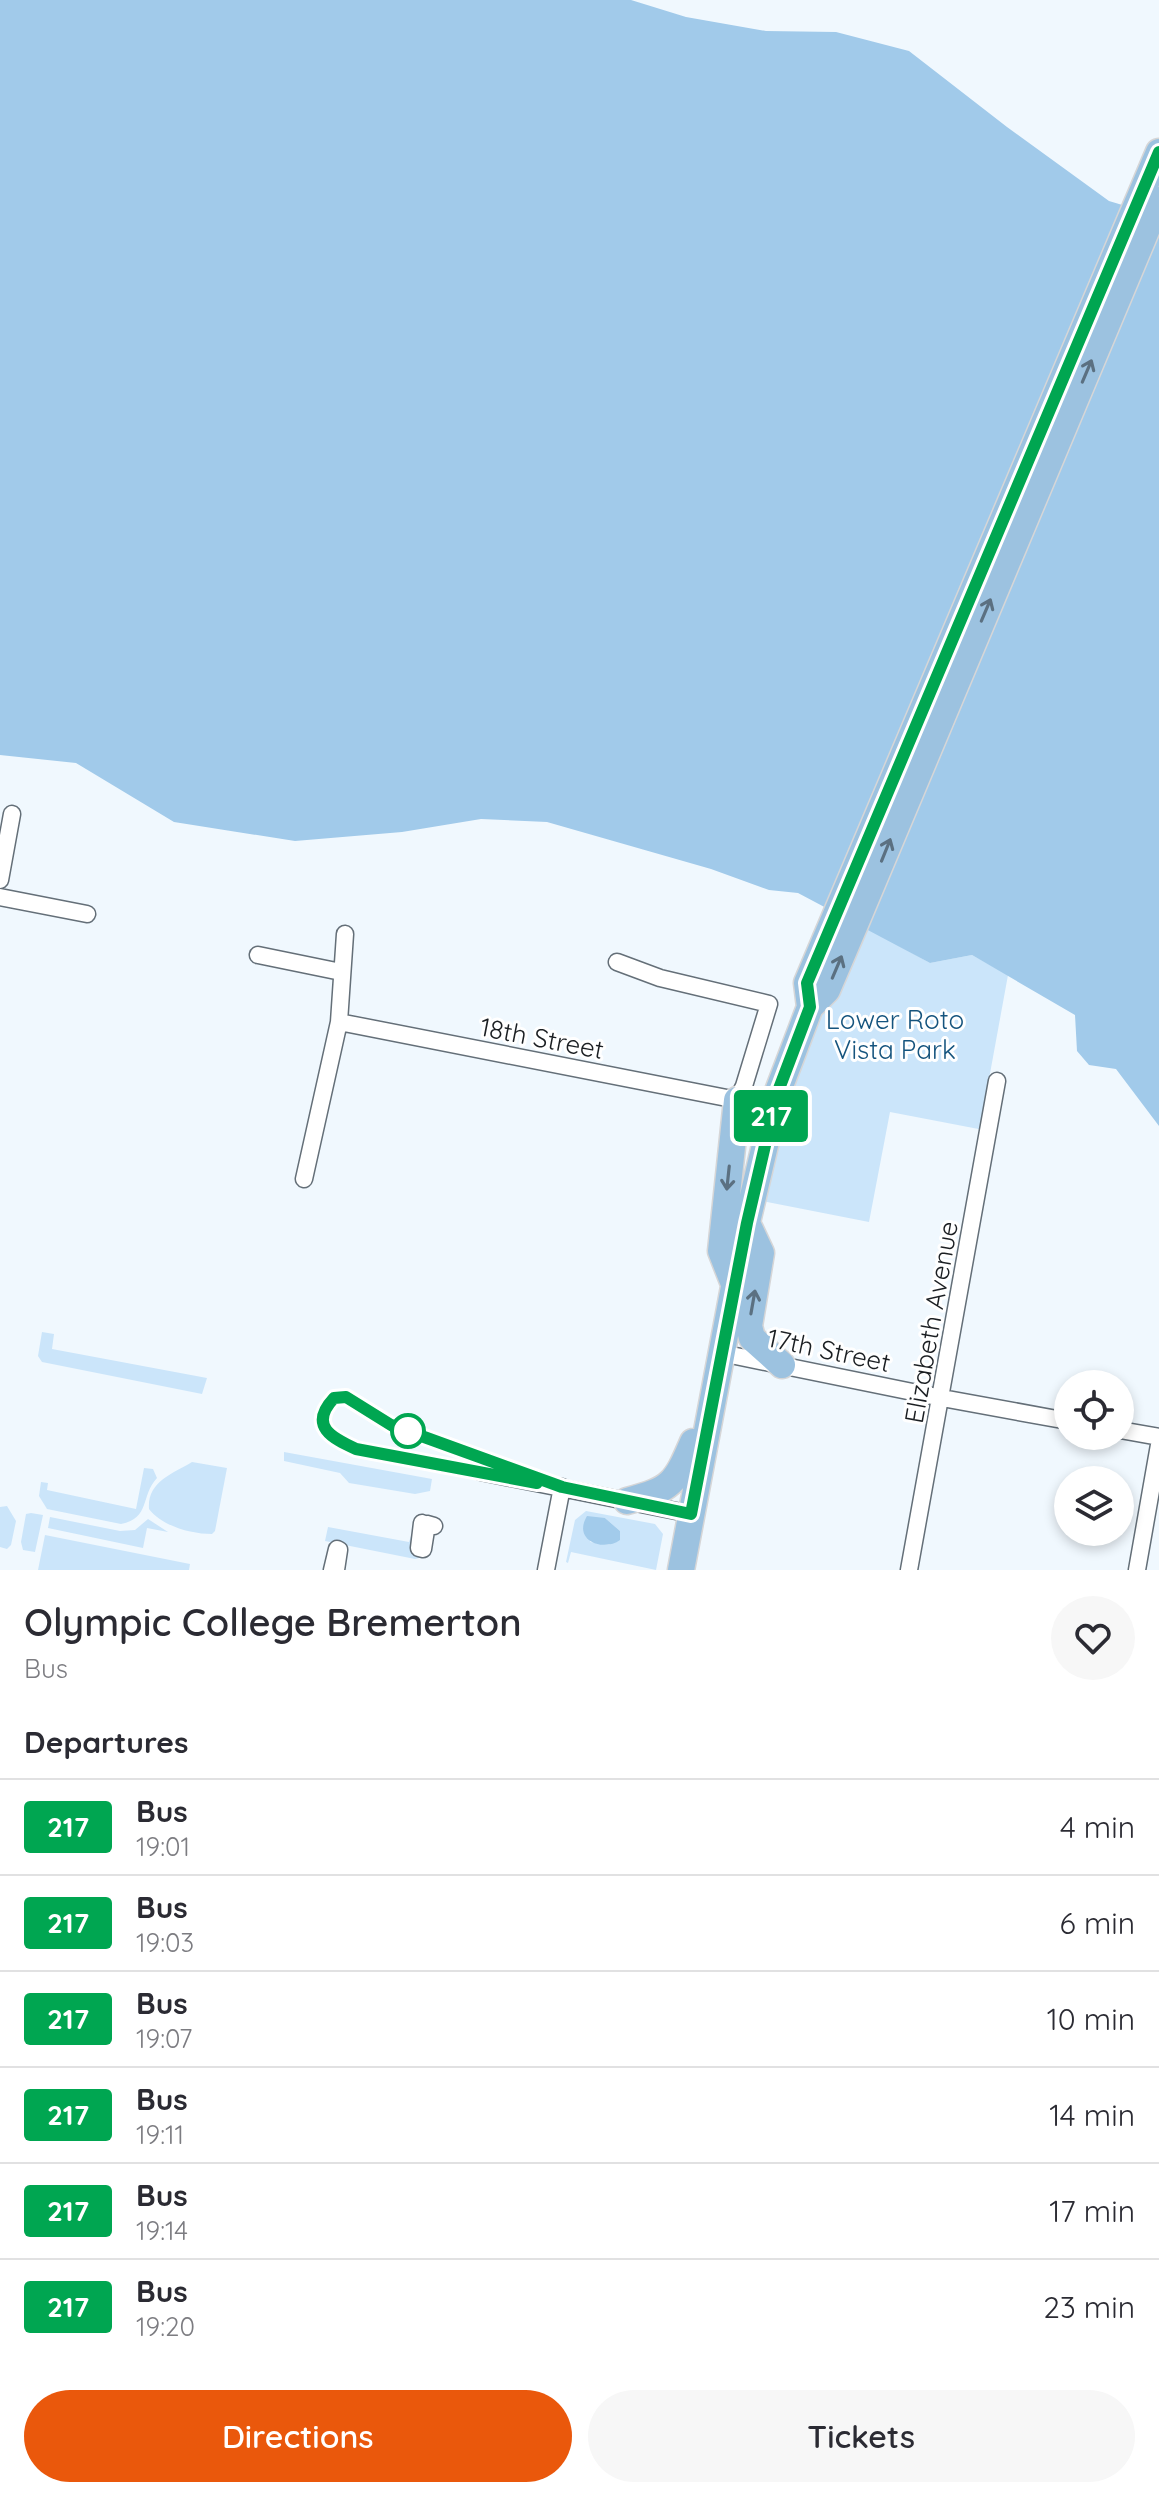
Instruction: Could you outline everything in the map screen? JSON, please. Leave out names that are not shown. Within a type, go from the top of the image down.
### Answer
[{"type":"main road","points":[[810,1007],[807,983],[1159,152]]},
{"type":"main road","points":[[681,1570],[734,1284],[777,1094],[810,1007],[827,990],[851,936],[1159,200]]},
{"type":"main road","points":[[734,1284],[721,1251],[737,1100]]},
{"type":"main road","points":[[747,1223],[761,1253],[749,1326],[752,1338],[782,1365]]},
{"type":"main road","points":[[627,1501],[654,1494],[674,1482],[702,1419],[708,1416]]},
{"type":"street","points":[[0,880],[12,814]]},
{"type":"street","points":[[0,897],[87,914]]},
{"type":"street","points":[[304,1179],[339,1022],[345,934]]},
{"type":"street","points":[[258,955],[341,972]]},
{"type":"street","points":[[617,962],[660,978],[769,1004],[737,1100]]},
{"type":"street","name":"18th Street","points":[[339,1022],[737,1100]]},
{"type":"street","name":"Elizabeth Avenue","points":[[909,1570],[997,1081]]},
{"type":"street","name":"17th Street","points":[[721,1353],[1054,1418]]},
{"type":"street","points":[[1134,1433],[1159,1437]]},
{"type":"street","points":[[1137,1570],[1159,1445]]},
{"type":"street","points":[[481,1472],[691,1514]]},
{"type":"street","points":[[546,1570],[562,1487]]},
{"type":"green space","name":"Lower Roto Vista Park","points":[[856,922],[930,963],[972,955],[1008,975],[989,1079],[989,1131],[890,1112],[869,1222],[752,1199],[777,1094]]},
{"type":"green space","points":[[42,1332],[54,1334],[52,1349],[207,1378],[202,1394],[42,1362],[38,1356]]},
{"type":"green space","points":[[284,1452],[432,1479],[430,1491],[415,1494],[349,1483],[340,1473],[284,1461]]},
{"type":"green space","points":[[192,1462],[227,1468],[212,1534],[178,1528],[161,1520],[149,1509],[149,1500],[156,1485]]},
{"type":"green space","points":[[144,1468],[153,1469],[157,1478],[141,1512],[121,1524],[47,1509],[39,1496],[41,1482],[48,1483],[47,1490],[136,1509]]},
{"type":"green space","points":[[7,1506],[16,1521],[11,1545],[7,1549],[0,1547],[0,1507]]},
{"type":"green space","points":[[586,1511],[655,1524],[663,1534],[656,1570],[571,1552],[566,1562],[575,1520]],"holes":[[[605,1518],[620,1531],[609,1545],[590,1542]]]},
{"type":"green space","points":[[26,1514],[43,1515],[35,1552],[23,1550],[21,1542]]},
{"type":"green space","points":[[50,1517],[120,1531],[135,1530],[148,1519],[168,1532],[147,1528],[143,1548],[48,1528]]},
{"type":"green space","points":[[328,1527],[409,1542],[411,1536],[419,1538],[423,1557],[415,1559],[325,1541]]},
{"type":"green space","points":[[45,1535],[190,1564],[189,1570],[38,1570]]},
{"type":"shaded area","points":[[0,0],[631,0],[686,17],[766,31],[836,32],[909,51],[1109,201],[1159,216],[1159,1126],[1116,1069],[1089,1065],[1077,1051],[1075,1015],[972,955],[930,963],[798,893],[769,890],[711,869],[547,822],[481,819],[402,832],[295,841],[174,822],[76,763],[0,755]]},
{"type":"shaded area","points":[[587,1516],[605,1518],[620,1531],[620,1540],[606,1545],[592,1542],[584,1532]]},
{"type":"bus line","name":"217","points":[[537,1483],[356,1449],[331,1438],[323,1423],[325,1408],[334,1398],[346,1397],[391,1425],[562,1487],[691,1514],[747,1223],[777,1094],[810,1007],[807,983],[1159,152]]}]
